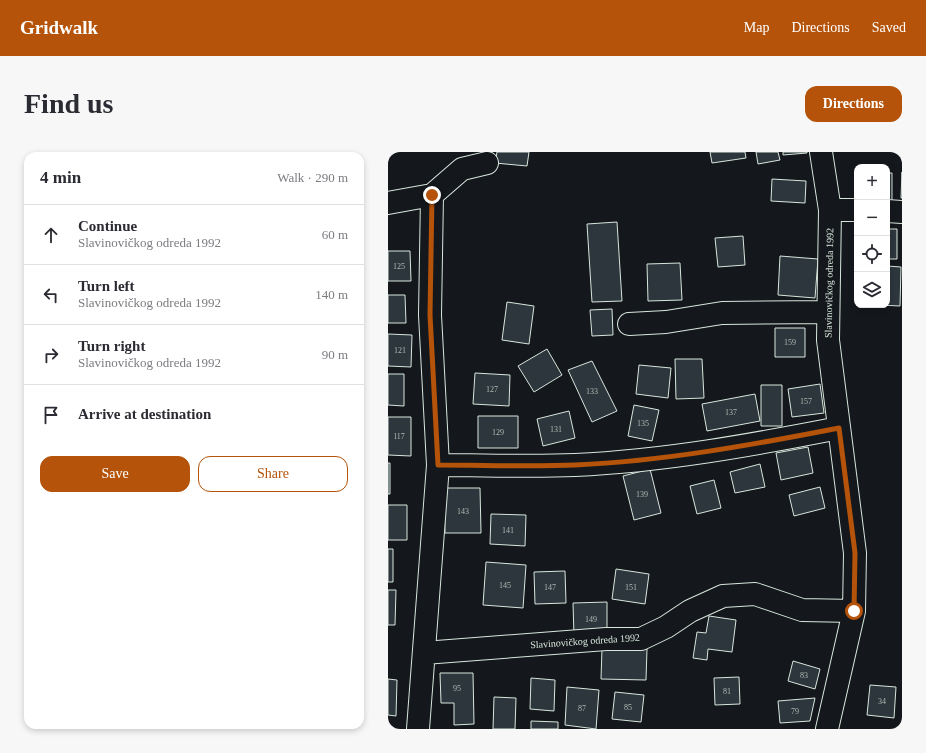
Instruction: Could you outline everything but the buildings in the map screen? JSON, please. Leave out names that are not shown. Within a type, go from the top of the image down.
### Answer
[{"type":"street","name":"Slavinovičkog odreda 1992","points":[[821,152],[830,210],[828,340],[855,553],[854,611],[827,729]]},
{"type":"street","points":[[388,203],[432,195],[462,169],[487,163]]},
{"type":"street","points":[[418,729],[438,465],[430,315],[432,195]]},
{"type":"street","points":[[830,210],[854,210]]},
{"type":"street","points":[[890,211],[902,212]]},
{"type":"street","points":[[629,324],[666,322],[722,313],[828,312]]},
{"type":"street","points":[[438,465],[575,465],[684,455],[762,443],[839,428]]},
{"type":"street","name":"Slavinovičkog odreda 1992","points":[[424,653],[606,639],[641,639],[666,627],[690,611],[723,596],[755,594],[802,610],[854,611]]},
{"type":"route","points":[[432,195],[430,315],[438,465],[575,465],[684,455],[762,443],[839,428],[855,553],[854,611]]}]
